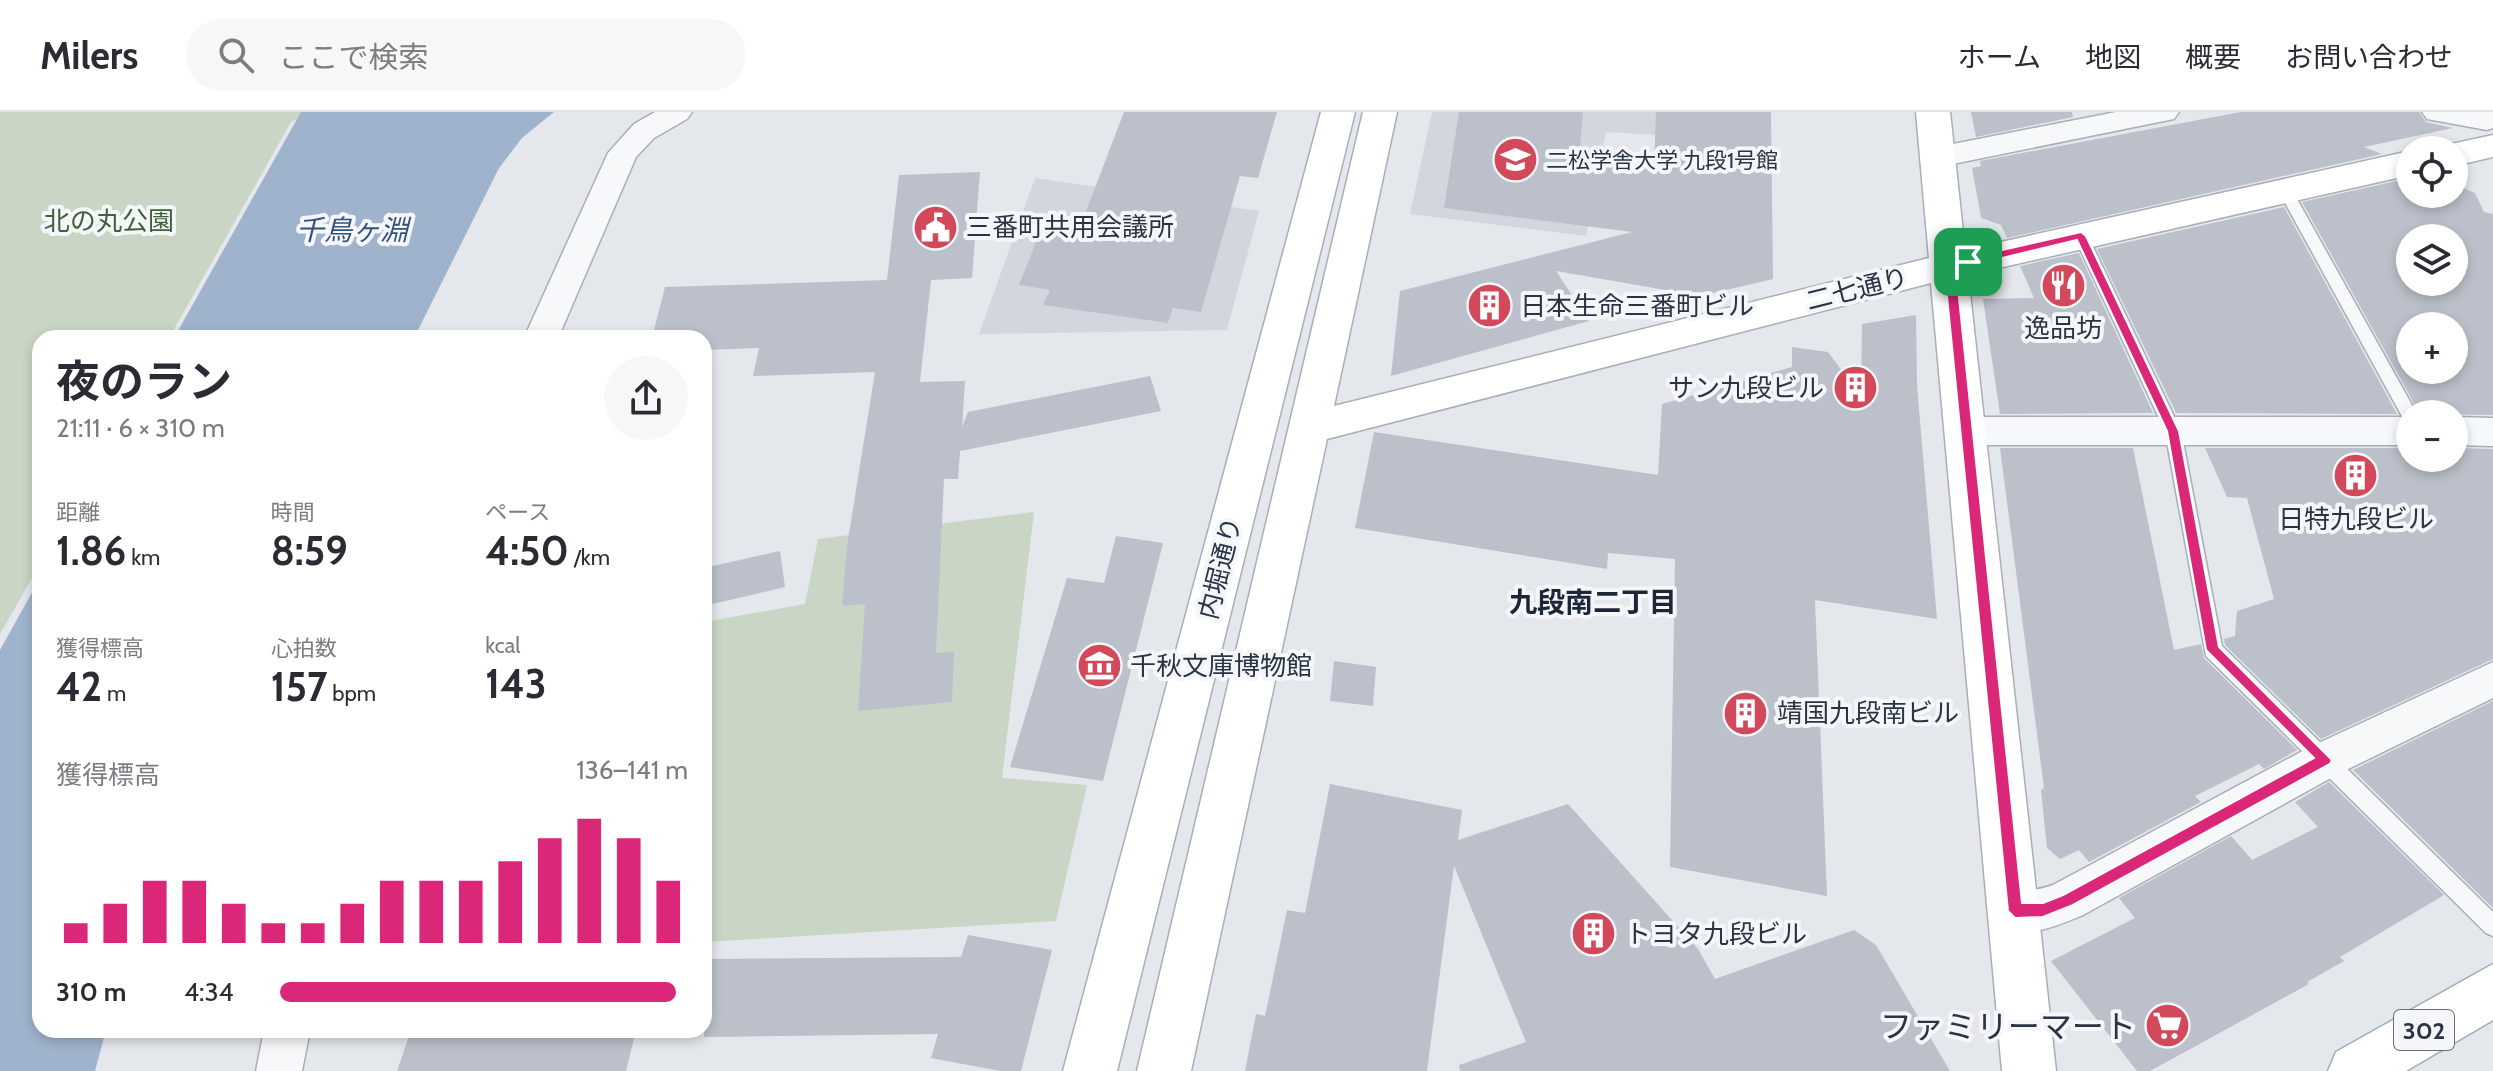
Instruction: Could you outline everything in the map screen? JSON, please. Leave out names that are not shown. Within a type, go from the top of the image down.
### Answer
[{"type":"street","points":[[545,330],[623,153],[644,131],[677,112]]},
{"type":"street","name":"内堀通り","points":[[1090,1071],[1338,112]]},
{"type":"street","name":"内堀通り","points":[[1164,1071],[1380,112]]},
{"type":"street","points":[[1933,112],[2029,1071]]},
{"type":"street","points":[[1938,157],[2164,112]]},
{"type":"street","points":[[2437,112],[2489,127]]},
{"type":"street","points":[[2468,143],[2489,127]]},
{"type":"street","name":"二七通り","points":[[1308,428],[1950,266],[2396,166]]},
{"type":"street","points":[[1966,431],[2396,431]]},
{"type":"street","points":[[2468,431],[2493,432]]},
{"type":"street","points":[[2015,911],[2043,910],[2068,900],[2325,760],[2493,679]]},
{"type":"street","name":"302","points":[[2355,1071],[2493,990]]},
{"type":"street","points":[[279,1071],[285,1038]]},
{"type":"lane","points":[[2285,190],[2401,400]]},
{"type":"lane","points":[[2081,236],[2173,431],[2213,650],[2493,926]]},
{"type":"shaded area","points":[[1432,112],[1751,112],[1750,140],[1606,132],[1586,236],[1410,214]]},
{"type":"shaded area","points":[[1035,178],[1259,211],[1227,330],[979,334]]},
{"type":"green space","name":"北の丸公園","points":[[0,112],[312,112],[291,122],[174,330],[32,330],[32,578],[0,634]]},
{"type":"green space","points":[[1034,512],[1002,778],[1087,785],[1056,921],[712,942],[712,621],[805,604],[818,539]]},
{"type":"water","name":"千鳥ヶ淵","points":[[301,112],[554,112],[522,138],[499,168],[418,330],[178,330]]},
{"type":"water","points":[[32,592],[32,1038],[104,1038],[95,1071],[0,1071],[0,650]]},
{"type":"building","points":[[1124,112],[1277,112],[1258,178],[1240,176],[1201,312],[1173,308],[1168,323],[1043,305],[1050,290],[1019,285],[1044,222],[1080,227]]},
{"type":"building","points":[[1459,112],[1583,112],[1579,157],[1654,169],[1656,112],[1771,112],[1773,279],[1700,296],[1556,271],[1589,321],[1391,376],[1400,291],[1632,232],[1444,208]]},
{"type":"building","points":[[1971,112],[2072,112],[2073,117],[1976,137]]},
{"type":"building","points":[[2241,112],[2419,112],[2426,122],[2453,128],[2416,136],[2396,136],[2396,140],[2364,147],[2382,154],[2007,238],[2001,225],[1981,218],[1972,168],[1981,166],[1980,161]]},
{"type":"building","points":[[980,172],[972,278],[931,280],[920,382],[965,381],[962,427],[968,412],[1150,376],[1161,411],[960,451],[958,479],[944,479],[936,653],[954,652],[952,702],[858,711],[865,604],[842,606],[847,546],[875,372],[753,376],[759,348],[712,350],[712,330],[654,330],[665,287],[887,280],[899,175]]},
{"type":"building","points":[[2396,181],[2396,208],[2468,208],[2468,190],[2475,193],[2484,212],[2493,214],[2493,415],[2468,415],[2468,400],[2412,400],[2403,384],[2468,384],[2468,312],[2396,312],[2396,371],[2302,202]]},
{"type":"building","points":[[2284,207],[2396,414],[2176,413],[2097,249]]},
{"type":"building","points":[[2079,253],[2153,413],[2000,414],[1983,299],[2034,298],[2020,266]]},
{"type":"building","points":[[1916,315],[1917,386],[1937,619],[1815,600],[1827,896],[1670,867],[1675,559],[1608,553],[1607,569],[1355,528],[1374,432],[1658,475],[1662,404],[1792,367],[1792,347],[1828,352],[1861,396],[1862,324]]},
{"type":"building","points":[[2000,448],[2133,448],[2174,650],[2201,644],[2204,658],[2297,750],[2264,769],[2259,764],[2195,796],[2201,802],[2089,862],[2079,850],[2060,859],[2047,848],[2041,790],[2044,788]]},
{"type":"building","points":[[2205,448],[2396,448],[2396,472],[2468,472],[2468,448],[2493,449],[2493,659],[2321,739],[2225,645],[2224,639],[2235,636],[2237,611],[2274,599],[2247,498],[2227,497]]},
{"type":"building","points":[[1116,536],[1163,543],[1103,781],[1010,767],[1067,578],[1104,583]]},
{"type":"building","points":[[780,551],[785,587],[712,604],[712,566]]},
{"type":"building","points":[[1334,661],[1376,667],[1373,706],[1330,701]]},
{"type":"building","points":[[2493,701],[2493,908],[2353,770]]},
{"type":"building","points":[[2329,782],[2444,895],[2340,957],[2344,961],[2307,982],[2309,984],[2150,1071],[2137,1071],[2051,961],[2135,918],[2119,898],[2231,836],[2252,860],[2318,827],[2295,802]]},
{"type":"building","name":"トヨタ九段ビル","points":[[1330,784],[1462,810],[1458,840],[1568,804],[1698,949],[1715,979],[1854,930],[1876,945],[1950,1071],[1460,1071],[1459,1065],[1526,1042],[1454,866],[1427,1071],[1245,1071],[1256,1014],[1265,1016],[1287,910],[1305,913]]},
{"type":"building","points":[[968,935],[1052,950],[1021,1071],[1000,1071],[931,1058],[938,1034],[712,1037],[712,959],[961,957]]},
{"type":"building","points":[[408,1038],[634,1038],[626,1071],[397,1071]]},
{"type":"place","name":"二松学舎大学 九段1号館","points":[[1515,160]]},
{"type":"place","name":"三番町共用会議所","points":[[935,227]]},
{"type":"place","name":"逸品坊","points":[[2063,285]]},
{"type":"place","name":"日本生命三番町ビル","points":[[1489,306]]},
{"type":"place","name":"サン九段ビル","points":[[1855,388]]},
{"type":"place","name":"日特九段ビル","points":[[2356,476]]},
{"type":"place","name":"千秋文庫博物館","points":[[1099,666]]},
{"type":"place","name":"靖国九段南ビル","points":[[1746,713]]},
{"type":"place","name":"トヨタ九段ビル","points":[[1594,934]]},
{"type":"place","name":"ファミリーマート","points":[[2167,1026]]},
{"type":"district","name":"九段南二丁目","points":[[1593,602]]},
{"type":"route","points":[[2081,236],[2173,431],[2213,650],[2325,760],[2068,900],[2043,910],[2015,911],[1950,266],[1968,262],[2081,236]]}]
